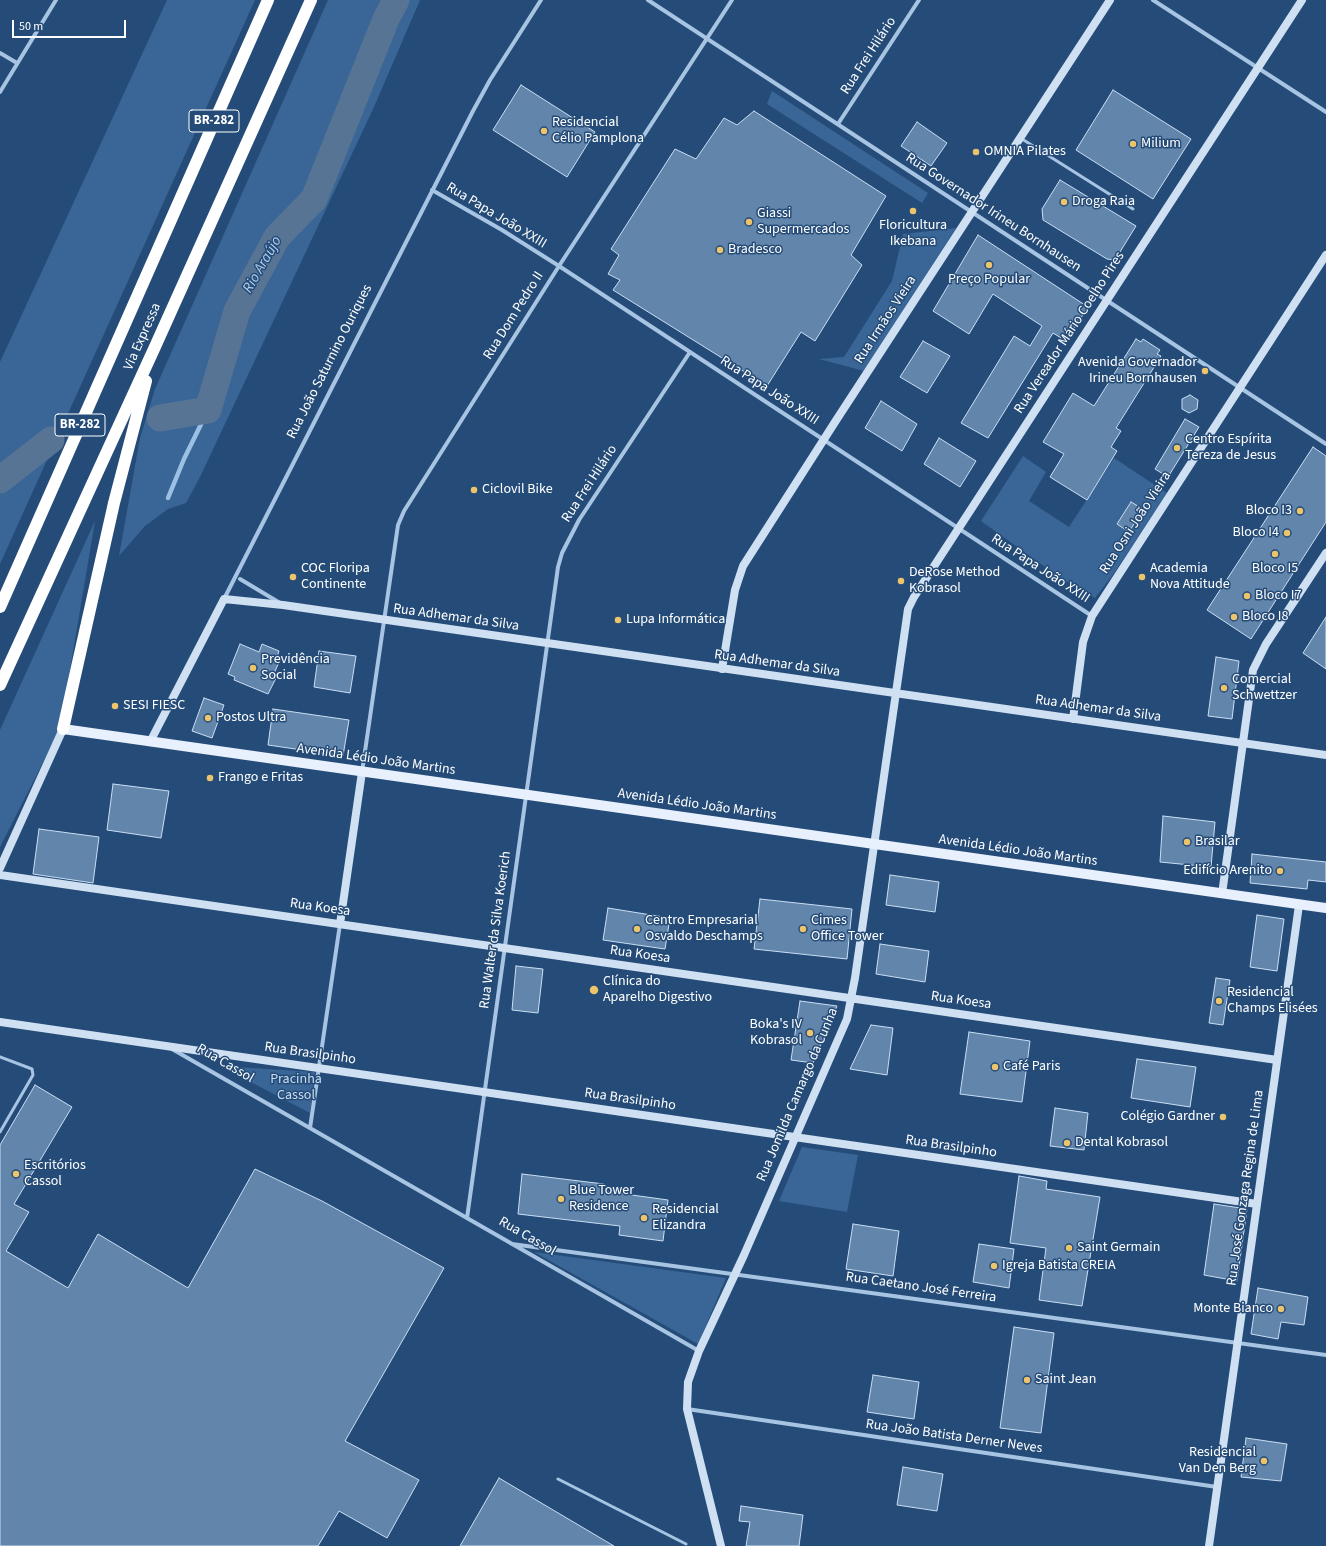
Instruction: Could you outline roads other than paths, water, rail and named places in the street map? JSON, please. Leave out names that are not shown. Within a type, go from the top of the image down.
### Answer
[{"type":"highway","name":"Via Expressa","points":[[0,607],[268,0]]},
{"type":"highway","name":"Via Expressa","points":[[0,685],[154,349],[311,0]]},
{"type":"highway","points":[[64,730],[114,503],[154,349]]},
{"type":"main road","name":"Avenida Lédio João Martins","points":[[64,730],[1326,908]]},
{"type":"street","points":[[0,92],[56,0]]},
{"type":"street","name":"Rua João Saturnino Ouriques","points":[[150,742],[432,190],[490,80],[541,0]]},
{"type":"street","name":"Rua Governador Irineu Bornhausen","points":[[648,0],[1326,444]]},
{"type":"street","name":"Rua Dom Pedro II","points":[[362,772],[398,525],[404,510],[559,266],[732,0]]},
{"type":"street","name":"Rua Frei Hilário","points":[[838,124],[919,0]]},
{"type":"street","name":"Rua Irmãos Vieira","points":[[722,669],[735,590],[743,566],[823,439],[1110,0]]},
{"type":"street","points":[[1153,0],[1326,112]]},
{"type":"street","name":"Rua Vereador Mário Coelho Pires","points":[[894,694],[908,609],[1106,300],[1302,0]]},
{"type":"street","points":[[0,53],[17,63]]},
{"type":"street","name":"Rua Papa João XXIII","points":[[432,190],[502,230],[559,266],[1092,616]]},
{"type":"street","name":"Rua Osni João Vieira","points":[[1073,719],[1083,642],[1092,616],[1326,255]]},
{"type":"street","name":"Rua Frei Hilário","points":[[546,644],[558,567],[569,538],[690,352]]},
{"type":"street","points":[[1222,894],[1253,670],[1259,657],[1326,553]]},
{"type":"street","points":[[240,579],[283,605]]},
{"type":"street","name":"Rua Adhemar da Silva","points":[[224,598],[283,605],[384,621],[1326,755]]},
{"type":"street","name":"Rua Walter da Silva Koerich","points":[[467,1218],[546,644]]},
{"type":"street","name":"Rua Jomilda Camargo da Cunha","points":[[699,1351],[736,1274],[847,1020],[852,998],[894,694]]},
{"type":"street","points":[[0,868],[64,730]]},
{"type":"street","points":[[310,1128],[362,772]]},
{"type":"street","name":"Rua Koesa","points":[[0,875],[1277,1060]]},
{"type":"street","name":"Rua José Gonzaga Regina de Lima","points":[[1209,1546],[1299,905]]},
{"type":"street","name":"Rua Brasilpinho","points":[[0,1022],[1257,1204]]},
{"type":"street","name":"Rua Cassol","points":[[167,1046],[699,1351]]},
{"type":"street","name":"Rua Caetano José Ferreira","points":[[512,1244],[1326,1355]]},
{"type":"street","points":[[699,1351],[688,1382],[687,1409],[721,1546]]},
{"type":"street","name":"Rua João Batista Derner Neves","points":[[687,1409],[1217,1487]]},
{"type":"lane","points":[[1020,138],[1133,209]]},
{"type":"lane","points":[[0,1057],[32,1069],[33,1076],[0,1132]]},
{"type":"lane","points":[[558,1478],[686,1544]]},
{"type":"waterway","name":"Rio Araújo","points":[[160,418],[208,410],[237,311],[277,237],[314,199],[386,19],[396,0]]},
{"type":"waterway","points":[[168,498],[184,459],[208,410]]},
{"type":"waterway","name":"Rio Araújo","points":[[0,480],[51,440]]},
{"type":"place","name":"Residencial Célio Pamplona","points":[[544,131]]},
{"type":"place","name":"Milium","points":[[1133,144]]},
{"type":"place","name":"OMNIA Pilates","points":[[976,152]]},
{"type":"place","name":"Droga Raia","points":[[1064,202]]},
{"type":"place","name":"Floricultura Ikebana","points":[[913,211]]},
{"type":"place","name":"Giassi Supermercados","points":[[749,222]]},
{"type":"place","name":"Bradesco","points":[[720,250]]},
{"type":"place","name":"Preço Popular","points":[[989,265]]},
{"type":"place","name":"Avenida Governador Irineu Bornhausen","points":[[1205,371]]},
{"type":"place","name":"Centro Espírita Tereza de Jesus","points":[[1177,448]]},
{"type":"place","name":"Ciclovil Bike","points":[[474,490]]},
{"type":"place","name":"Bloco I3","points":[[1300,511]]},
{"type":"place","name":"Bloco I4","points":[[1287,533]]},
{"type":"place","name":"Bloco I5","points":[[1275,554]]},
{"type":"place","name":"COC Floripa Continente","points":[[293,577]]},
{"type":"place","name":"Academia Nova Attitude","points":[[1142,577]]},
{"type":"place","name":"DeRose Method Kobrasol","points":[[901,581]]},
{"type":"place","name":"Bloco I7","points":[[1247,596]]},
{"type":"place","name":"Bloco I8","points":[[1234,617]]},
{"type":"place","name":"Lupa Informática","points":[[618,620]]},
{"type":"place","name":"Previdência Social","points":[[253,668]]},
{"type":"place","name":"Comercial Schwettzer","points":[[1224,688]]},
{"type":"place","name":"SESI FIESC","points":[[115,706]]},
{"type":"place","name":"Postos Ultra","points":[[208,718]]},
{"type":"place","name":"Frango e Fritas","points":[[210,778]]},
{"type":"place","name":"Brasilar","points":[[1187,842]]},
{"type":"place","name":"Edifício Arenito","points":[[1280,871]]},
{"type":"place","name":"Centro Empresarial Osvaldo Deschamps","points":[[637,929]]},
{"type":"place","name":"Cimes Office Tower","points":[[803,929]]},
{"type":"place","name":"Clínica do Aparelho Digestivo","points":[[594,990]]},
{"type":"place","name":"Residencial Champs Elisées","points":[[1219,1001]]},
{"type":"place","name":"Boka's IV Kobrasol","points":[[810,1033]]},
{"type":"place","name":"Café Paris","points":[[995,1067]]},
{"type":"place","name":"Colégio Gardner","points":[[1223,1117]]},
{"type":"place","name":"Dental Kobrasol","points":[[1067,1143]]},
{"type":"place","name":"Escritórios Cassol","points":[[16,1174]]},
{"type":"place","name":"Blue Tower Residence","points":[[561,1199]]},
{"type":"place","name":"Residencial Elizandra","points":[[644,1218]]},
{"type":"place","name":"Saint Germain","points":[[1069,1248]]},
{"type":"place","name":"Igreja Batista CREIA","points":[[994,1266]]},
{"type":"place","name":"Monte Bianco","points":[[1281,1309]]},
{"type":"place","name":"Saint Jean","points":[[1027,1380]]},
{"type":"place","name":"Residencial Van Den Berg","points":[[1264,1461]]},
{"type":"park label","name":"Pracinha Cassol","points":[[296,1088]]}]
